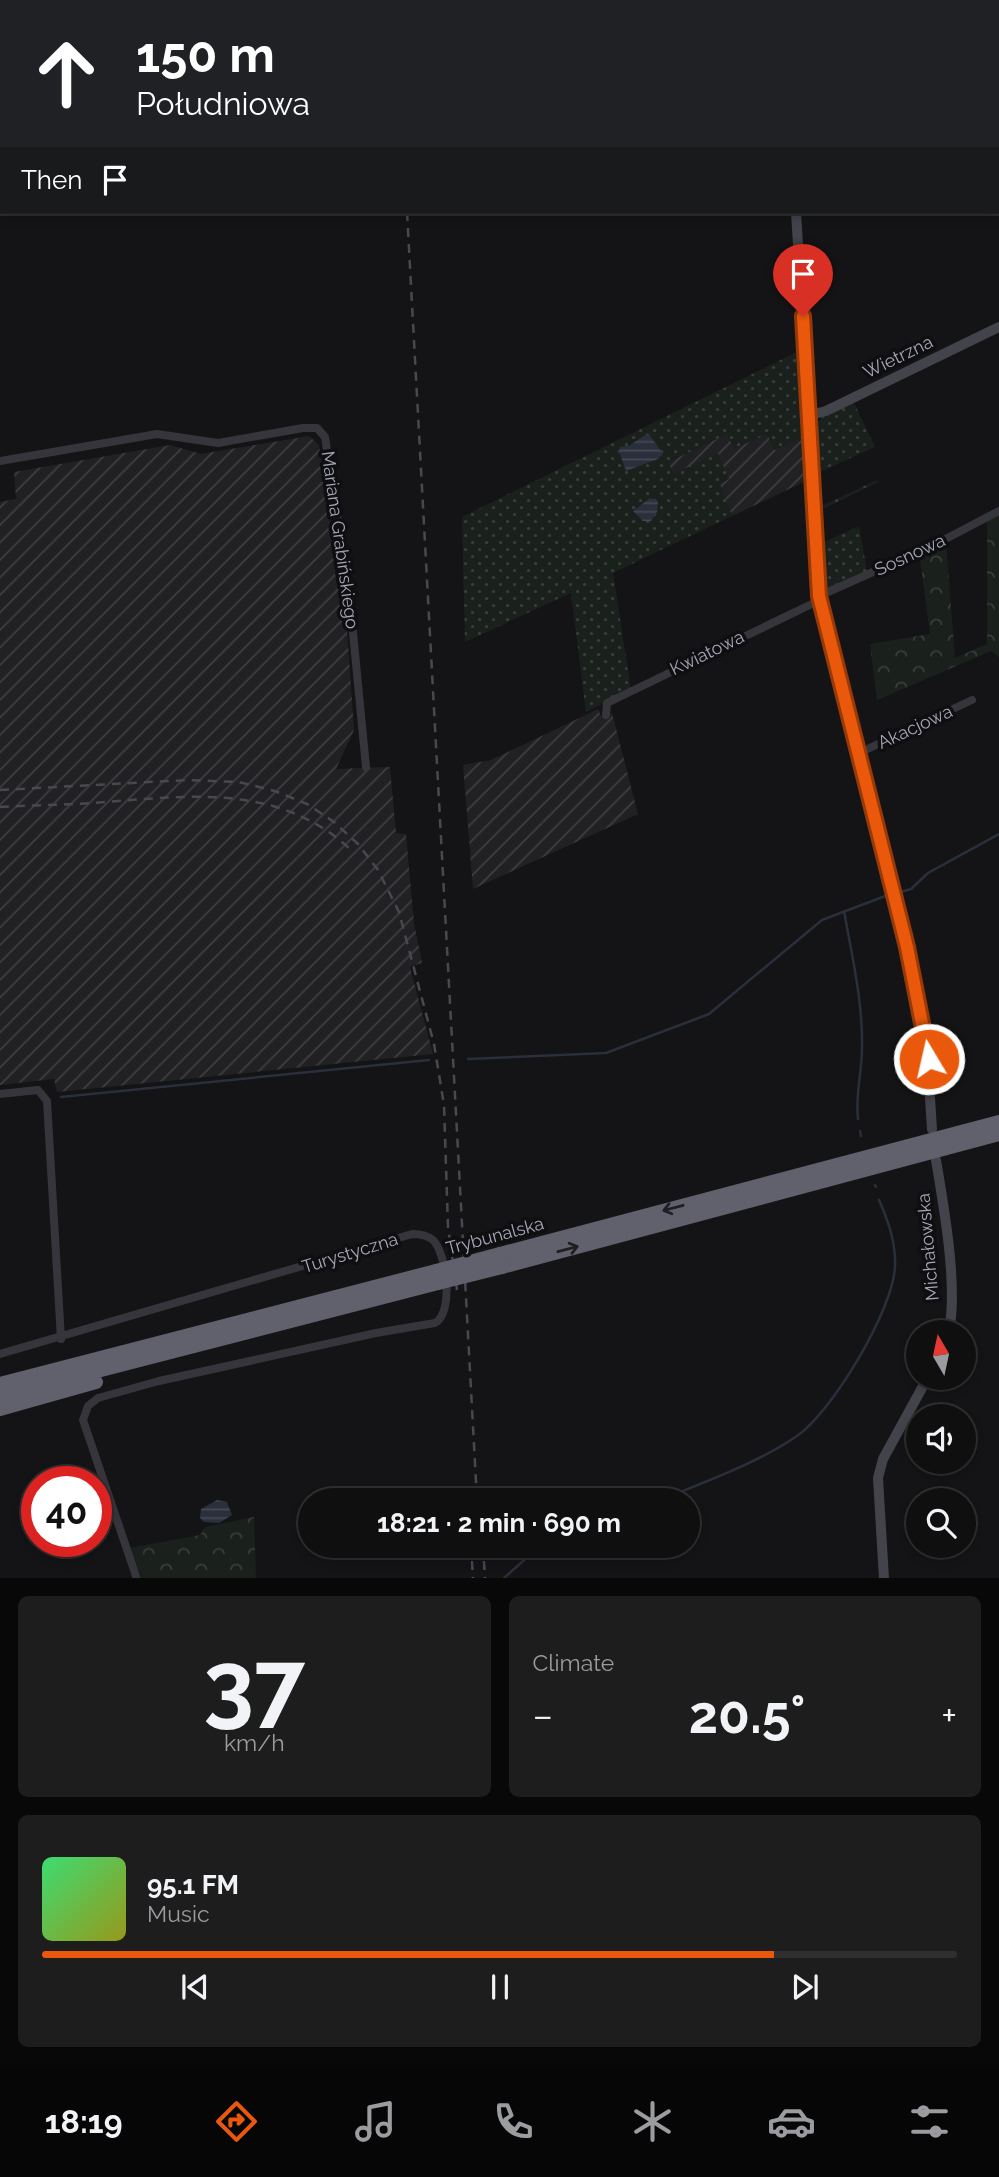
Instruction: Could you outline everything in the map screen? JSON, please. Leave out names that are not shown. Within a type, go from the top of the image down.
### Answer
[{"type":"highway","name":"Trybunalska","points":[[501,1261],[999,1122]]},
{"type":"highway","name":"Trybunalska","points":[[0,1384],[501,1261],[999,1134]]},
{"type":"highway","name":"Trybunalska","points":[[0,1396],[170,1354],[437,1277]]},
{"type":"highway","points":[[0,1409],[93,1383],[170,1354]]},
{"type":"street","points":[[796,214],[820,598],[926,1037],[932,1129]]},
{"type":"street","name":"Wietrzna","points":[[810,415],[826,411],[999,327]]},
{"type":"street","name":"Mariana Grabińskiego","points":[[0,461],[157,434],[218,443],[317,428],[325,437],[349,591],[366,767]]},
{"type":"street","name":"Sosnowa","points":[[820,598],[936,544],[999,511]]},
{"type":"street","name":"Kwiatowa","points":[[606,715],[607,703],[820,598]]},
{"type":"street","name":"Akacjowa","points":[[859,753],[972,700]]},
{"type":"street","points":[[0,1094],[38,1090],[47,1101],[61,1339],[0,1354]]},
{"type":"street","name":"Michałowska","points":[[936,1160],[947,1240],[950,1320]]},
{"type":"street","name":"Turystyczna","points":[[61,1339],[412,1234],[427,1236],[440,1252],[447,1302],[442,1318],[435,1323],[376,1333],[159,1381],[98,1398],[88,1406],[83,1420],[137,1578]]},
{"type":"street","points":[[884,1578],[878,1478],[883,1459],[921,1390]]},
{"type":"shaded area","points":[[727,434],[768,434],[775,450],[801,437],[804,482],[732,516],[719,484],[673,474],[668,462]]},
{"type":"shaded area","points":[[309,436],[319,445],[347,629],[354,730],[336,769],[390,767],[396,833],[406,834],[414,923],[422,963],[410,967],[433,1054],[57,1092],[54,1079],[0,1085],[0,502],[16,499],[14,472],[170,445],[201,454]]},
{"type":"shaded area","points":[[598,709],[601,716],[612,713],[638,814],[473,889],[463,765],[491,760]]},
{"type":"green space","points":[[797,352],[801,437],[774,450],[767,434],[734,449],[727,434],[668,462],[673,474],[718,453],[729,479],[720,484],[732,516],[613,573],[631,690],[586,712],[571,593],[465,642],[462,517]]},
{"type":"green space","points":[[854,403],[875,447],[818,473],[819,502],[824,505],[877,480],[878,482],[817,512],[814,427],[822,417]]},
{"type":"green space","points":[[999,514],[999,657],[991,651],[877,700],[870,644],[930,634],[919,551],[941,541],[946,543],[955,658],[987,644],[987,520]]},
{"type":"green space","points":[[821,516],[822,543],[859,526],[867,571],[828,589],[821,584],[817,517]]},
{"type":"green space","points":[[254,1517],[256,1578],[142,1578],[130,1548],[200,1535],[205,1527]]},
{"type":"water","points":[[648,433],[663,454],[658,459],[626,471],[620,447],[629,446]]},
{"type":"water","points":[[650,498],[658,501],[657,512],[651,521],[643,521],[633,511]]},
{"type":"water","points":[[217,1500],[227,1502],[232,1515],[219,1523],[204,1522],[200,1518],[201,1509]]},
{"type":"waterway","points":[[894,894],[911,889],[928,873],[999,834]]},
{"type":"waterway","points":[[468,1059],[606,1053],[709,1014],[822,920],[888,895]]},
{"type":"waterway","points":[[844,911],[861,1014],[858,1119]]},
{"type":"waterway","points":[[61,1097],[429,1060]]},
{"type":"waterway","points":[[860,1131],[861,1136]]},
{"type":"waterway","points":[[690,1488],[765,1455],[797,1436],[827,1406],[843,1383],[872,1333],[892,1286],[895,1267],[893,1241],[879,1200]]},
{"type":"waterway","points":[[504,1578],[526,1558]]},
{"type":"railway","points":[[407,214],[476,1488]]},
{"type":"railway","points":[[0,790],[188,780],[239,782],[275,791],[307,804],[334,822],[358,844],[378,870],[399,912],[434,1044],[444,1105],[448,1227],[457,1290]]},
{"type":"railway","points":[[0,807],[171,797],[234,799],[265,804],[294,813],[322,828],[349,848]]},
{"type":"railway","points":[[472,1558],[473,1578]]},
{"type":"railway","points":[[484,1558],[485,1578]]},
{"type":"route","points":[[803,316],[819,596],[907,947],[929,1059]]}]
